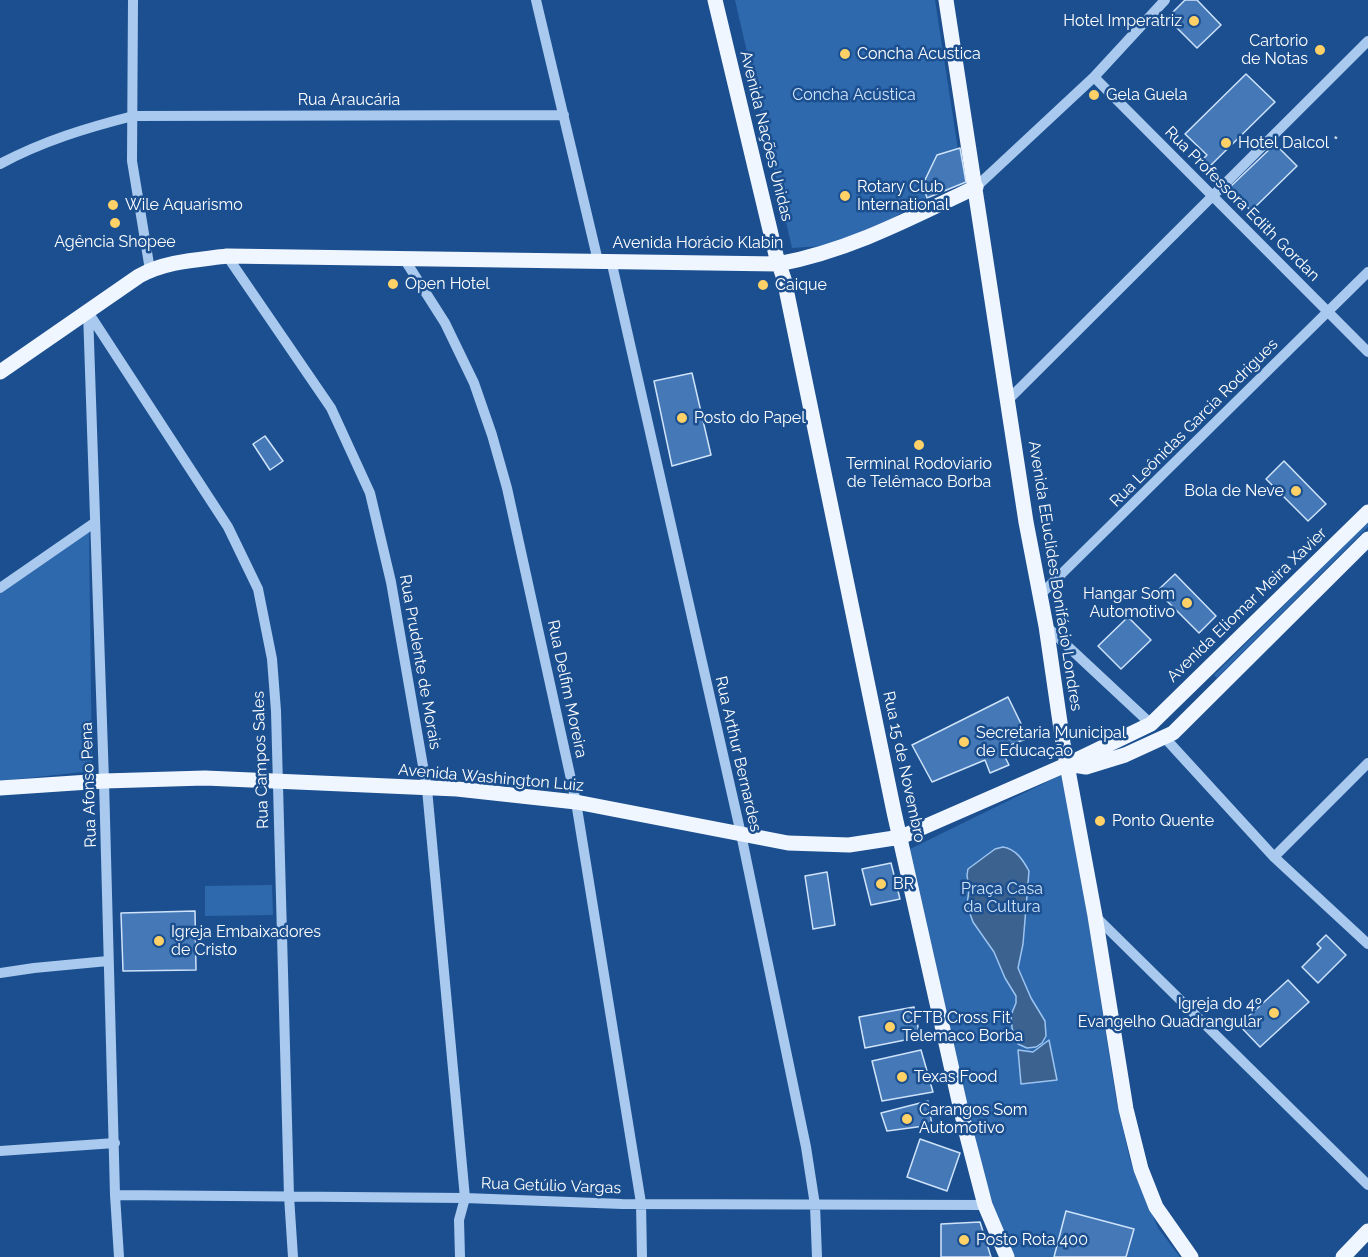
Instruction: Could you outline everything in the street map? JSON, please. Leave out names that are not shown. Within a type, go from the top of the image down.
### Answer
[{"type":"main road","name":"Avenida Nações Unidas","points":[[715,0],[778,264],[784,279]]},
{"type":"main road","name":"Avenida EEuclides Bonifácio Londres","points":[[946,0],[1026,522],[1046,626],[1063,743],[1095,916],[1122,1087],[1141,1169],[1156,1207],[1191,1257]]},
{"type":"main road","name":"Avenida Horácio Klabin","points":[[0,372],[150,270],[176,262],[227,256],[778,264],[819,255],[879,233],[975,187]]},
{"type":"main road","name":"Rua 15 de Novembro","points":[[784,279],[901,837],[966,1132],[986,1205],[1007,1257]]},
{"type":"main road","name":"Avenida Eliomar Meira Xavier","points":[[1151,724],[1368,512]]},
{"type":"main road","points":[[1165,738],[1178,729],[1368,539]]},
{"type":"main road","name":"Avenida Washington Luiz","points":[[0,788],[104,780],[205,778],[458,789],[576,802],[788,843],[839,845],[881,842],[901,837],[1068,764],[1151,724]]},
{"type":"main road","name":"Avenida Washington Luiz","points":[[1068,764],[1086,767],[1125,755],[1165,738]]},
{"type":"main road","points":[[1342,1257],[1368,1231]]},
{"type":"street","points":[[133,0],[132,162],[150,270]]},
{"type":"street","name":"Rua Arthur Bernardes","points":[[536,0],[564,115],[604,261],[741,834],[806,1147],[815,1205],[817,1257]]},
{"type":"street","points":[[715,0],[721,0]]},
{"type":"street","name":"Avenida Horácio Klabin","points":[[975,187],[1094,77],[1165,0]]},
{"type":"street","points":[[1008,400],[1368,41]]},
{"type":"street","name":"Rua Professora Edith Gordan","points":[[1094,77],[1368,352]]},
{"type":"street","name":"Rua Araucária","points":[[0,164],[52,139],[87,127],[133,116],[564,115]]},
{"type":"street","name":"Rua Prudente de Morais","points":[[227,256],[331,408],[370,493],[392,582],[427,789],[465,1198],[459,1220],[460,1257]]},
{"type":"street","name":"Rua Delfim Moreira","points":[[403,257],[445,323],[474,383],[507,488],[576,802],[641,1203],[642,1257]]},
{"type":"street","name":"Rua Leônidas Garcia Rodrigues","points":[[1040,595],[1368,272]]},
{"type":"street","name":"Rua Afonso Pena","points":[[88,312],[115,1195],[119,1257]]},
{"type":"street","name":"Rua Campos Sales","points":[[88,312],[228,527],[258,589],[272,659],[276,711],[276,781],[289,1196],[293,1257]]},
{"type":"street","points":[[0,588],[94,523]]},
{"type":"street","points":[[1046,626],[1151,724]]},
{"type":"street","points":[[1165,738],[1274,857],[1368,944]]},
{"type":"street","points":[[1274,857],[1368,764]]},
{"type":"street","points":[[1095,916],[1368,1185]]},
{"type":"street","points":[[0,973],[108,961]]},
{"type":"street","points":[[0,1151],[115,1143]]},
{"type":"street","name":"Rua Getúlio Vargas","points":[[115,1195],[465,1198],[622,1204],[986,1205]]},
{"type":"green space","name":"Concha Acústica","points":[[735,0],[935,0],[962,176],[850,244],[792,248]]},
{"type":"green space","points":[[1368,522],[1368,527],[1217,678],[1214,675]]},
{"type":"green space","points":[[89,531],[92,771],[0,781],[0,591]]},
{"type":"green space","name":"Praça Casa da Cultura","points":[[1065,773],[1116,1098],[1130,1160],[1158,1228],[1180,1257],[1012,1257],[999,1225],[974,1146],[906,851]]},
{"type":"green space","points":[[272,885],[273,915],[205,916],[205,886]]},
{"type":"shaded area","points":[[1008,848],[1022,859],[1029,871],[1023,944],[1018,968],[1031,998],[1045,1021],[1046,1036],[1036,1047],[1027,1048],[1018,1044],[1012,1028],[1011,1015],[1016,996],[994,952],[973,922],[967,905],[968,869],[995,849]]},
{"type":"shaded area","points":[[1049,1040],[1057,1080],[1021,1084],[1018,1050],[1033,1052]]},
{"type":"building","name":"Hotel Imperatriz","points":[[1185,0],[1197,0],[1221,25],[1197,48],[1167,18]]},
{"type":"building","points":[[1246,74],[1275,102],[1208,168],[1201,161],[1207,155],[1185,134]]},
{"type":"building","points":[[1275,144],[1297,166],[1251,211],[1229,188]]},
{"type":"building","points":[[960,148],[966,182],[927,198],[923,184],[937,155]]},
{"type":"building","name":"Posto do Papel","points":[[692,373],[711,455],[672,466],[654,381]]},
{"type":"building","points":[[265,436],[283,461],[270,470],[253,444]]},
{"type":"building","name":"Bola de Neve","points":[[1284,461],[1326,504],[1308,521],[1266,479]]},
{"type":"building","name":"Hangar Som Automotivo","points":[[1175,574],[1216,616],[1199,633],[1157,591]]},
{"type":"building","points":[[1128,617],[1151,640],[1121,669],[1098,646]]},
{"type":"building","name":"Secretaria Municipal de Educação","points":[[1008,697],[1028,738],[1001,749],[1009,765],[990,773],[985,760],[932,782],[912,745]]},
{"type":"building","name":"BR","points":[[891,863],[900,899],[871,905],[862,869]]},
{"type":"building","points":[[827,872],[835,925],[813,929],[805,876]]},
{"type":"building","name":"Igreja Embaixadores de Cristo","points":[[195,911],[196,970],[123,971],[121,913]]},
{"type":"building","points":[[1326,935],[1346,955],[1318,983],[1302,967],[1321,948],[1317,944]]},
{"type":"building","name":"Igreja do 4º Evangelho Quadrangular","points":[[1288,980],[1309,1002],[1260,1047],[1239,1025]]},
{"type":"building","name":"CFTB Cross Fit Telemaco Borba","points":[[914,1007],[920,1037],[865,1048],[859,1017]]},
{"type":"building","name":"Texas Food","points":[[921,1050],[933,1092],[882,1101],[872,1061]]},
{"type":"building","name":"Carangos Som Automotivo","points":[[928,1101],[932,1125],[887,1131],[881,1113]]},
{"type":"building","points":[[920,1139],[960,1153],[947,1191],[907,1177]]},
{"type":"building","points":[[1066,1211],[1134,1229],[1126,1257],[1054,1257]]},
{"type":"building","name":"Posto Rota 400","points":[[980,1222],[991,1257],[941,1257],[941,1224]]},
{"type":"place","name":"Hotel Imperatriz","points":[[1194,21]]},
{"type":"place","name":"Cartorio de Notas","points":[[1320,50]]},
{"type":"place","name":"Concha Acustica","points":[[845,54]]},
{"type":"place","name":"Gela Guela","points":[[1094,95]]},
{"type":"place","name":"Hotel Dalcol *","points":[[1226,143]]},
{"type":"place","name":"Rotary Club International","points":[[845,196]]},
{"type":"place","name":"Wile Aquarismo","points":[[113,205]]},
{"type":"place","name":"Agência Shopee","points":[[115,223]]},
{"type":"place","name":"Open Hotel","points":[[393,284]]},
{"type":"place","name":"Caique","points":[[763,285]]},
{"type":"place","name":"Posto do Papel","points":[[682,418]]},
{"type":"place","name":"Terminal Rodoviario de Telêmaco Borba","points":[[919,445]]},
{"type":"place","name":"Bola de Neve","points":[[1296,491]]},
{"type":"place","name":"Hangar Som Automotivo","points":[[1187,603]]},
{"type":"place","name":"Secretaria Municipal de Educação","points":[[964,742]]},
{"type":"place","name":"Ponto Quente","points":[[1100,821]]},
{"type":"place","name":"BR","points":[[881,884]]},
{"type":"place","name":"Igreja Embaixadores de Cristo","points":[[159,941]]},
{"type":"place","name":"Igreja do 4º Evangelho Quadrangular","points":[[1274,1013]]},
{"type":"place","name":"CFTB Cross Fit Telemaco Borba","points":[[890,1027]]},
{"type":"place","name":"Texas Food","points":[[902,1077]]},
{"type":"place","name":"Carangos Som Automotivo","points":[[907,1119]]},
{"type":"place","name":"Posto Rota 400","points":[[964,1240]]}]
